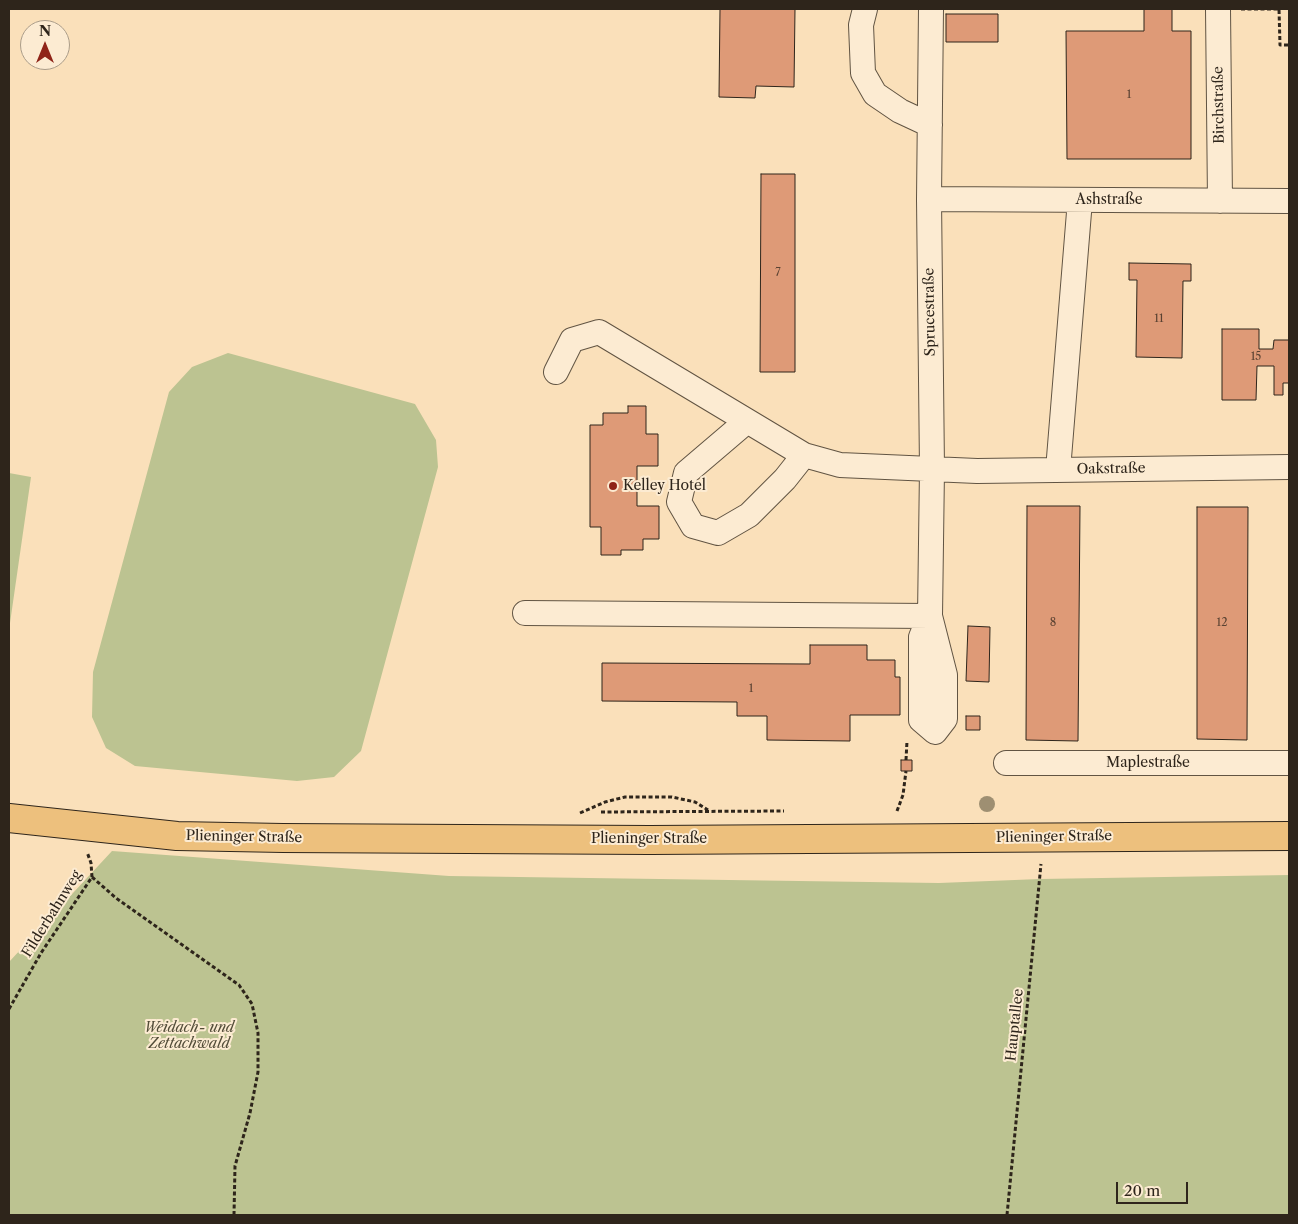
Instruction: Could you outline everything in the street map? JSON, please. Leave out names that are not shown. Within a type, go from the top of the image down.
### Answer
[{"type":"main road","name":"Plieninger Straße","points":[[9,818],[177,836],[283,838],[650,840],[1289,836]]},
{"type":"street","points":[[865,9],[861,26],[863,73],[875,94],[900,111],[930,125]]},
{"type":"street","name":"Sprucestraße","points":[[525,612],[930,616],[932,469],[929,199],[931,9]]},
{"type":"street","name":"Birchstraße","points":[[1218,9],[1220,201]]},
{"type":"street","name":"Ashstraße","points":[[929,199],[1289,200]]},
{"type":"street","points":[[1058,470],[1080,200]]},
{"type":"street","name":"Oakstraße","points":[[556,372],[572,340],[599,332],[804,456],[840,465],[978,471],[1289,467]]},
{"type":"street","points":[[747,421],[686,473],[679,502],[693,526],[718,533],[750,515],[804,456]]},
{"type":"street","name":"Maplestraße","points":[[1006,763],[1289,763]]},
{"type":"path","points":[[1218,9],[1279,9],[1280,45],[1289,46]]},
{"type":"path","points":[[897,811],[903,795],[906,771]]},
{"type":"path","points":[[576,815],[605,802],[625,797],[672,797],[695,802],[708,810]]},
{"type":"path","name":"Filderbahnweg","points":[[9,1009],[41,954],[92,877],[91,863],[78,826]]},
{"type":"path","name":"Hauptallee","points":[[1007,1215],[1039,895],[1043,837]]},
{"type":"path","points":[[92,877],[116,898],[239,985],[252,1004],[258,1033],[258,1072],[250,1113],[235,1166],[234,1215]]},
{"type":"green space","points":[[228,353],[415,404],[436,440],[438,467],[361,751],[334,777],[297,781],[135,766],[106,748],[92,717],[93,672],[169,392],[192,367]]},
{"type":"green space","points":[[9,473],[31,477],[10,623],[9,623]]},
{"type":"green space","name":"Weidach- und Zettachwald","points":[[112,851],[449,876],[939,883],[1040,879],[1289,875],[1289,1215],[9,1215],[9,962]]},
{"type":"building","points":[[720,9],[795,9],[794,87],[756,86],[755,98],[719,97]]},
{"type":"building","points":[[1144,9],[1172,9],[1172,31],[1191,31],[1191,159],[1067,159],[1066,31],[1144,31]]},
{"type":"building","points":[[946,14],[998,14],[998,42],[946,42]]},
{"type":"building","points":[[761,174],[795,174],[795,372],[760,372]]},
{"type":"building","points":[[1129,263],[1191,264],[1191,281],[1183,281],[1182,358],[1136,357],[1137,280],[1129,280]]},
{"type":"building","points":[[1222,329],[1259,329],[1259,349],[1273,349],[1274,340],[1289,340],[1289,383],[1283,383],[1283,395],[1274,395],[1274,366],[1257,366],[1256,400],[1222,400]]},
{"type":"building","name":"Kelley Hotel","points":[[628,406],[646,406],[646,434],[658,434],[658,466],[637,466],[637,506],[659,506],[659,539],[643,539],[643,550],[621,550],[621,555],[601,555],[601,527],[590,527],[590,425],[603,425],[603,413],[628,413]]},
{"type":"building","points":[[1027,506],[1080,506],[1078,741],[1026,740]]},
{"type":"building","points":[[1197,507],[1248,507],[1247,740],[1197,739]]},
{"type":"building","points":[[968,626],[990,627],[989,682],[966,681]]},
{"type":"building","points":[[810,645],[867,645],[867,660],[895,660],[895,677],[900,677],[900,715],[850,715],[850,741],[767,740],[767,716],[737,716],[737,702],[602,701],[602,663],[810,664]]},
{"type":"building","points":[[966,716],[980,716],[980,730],[966,730]]},
{"type":"building","points":[[901,760],[912,760],[912,771],[901,771]]},
{"type":"place","name":"Kelley Hotel","points":[[613,486]]}]
